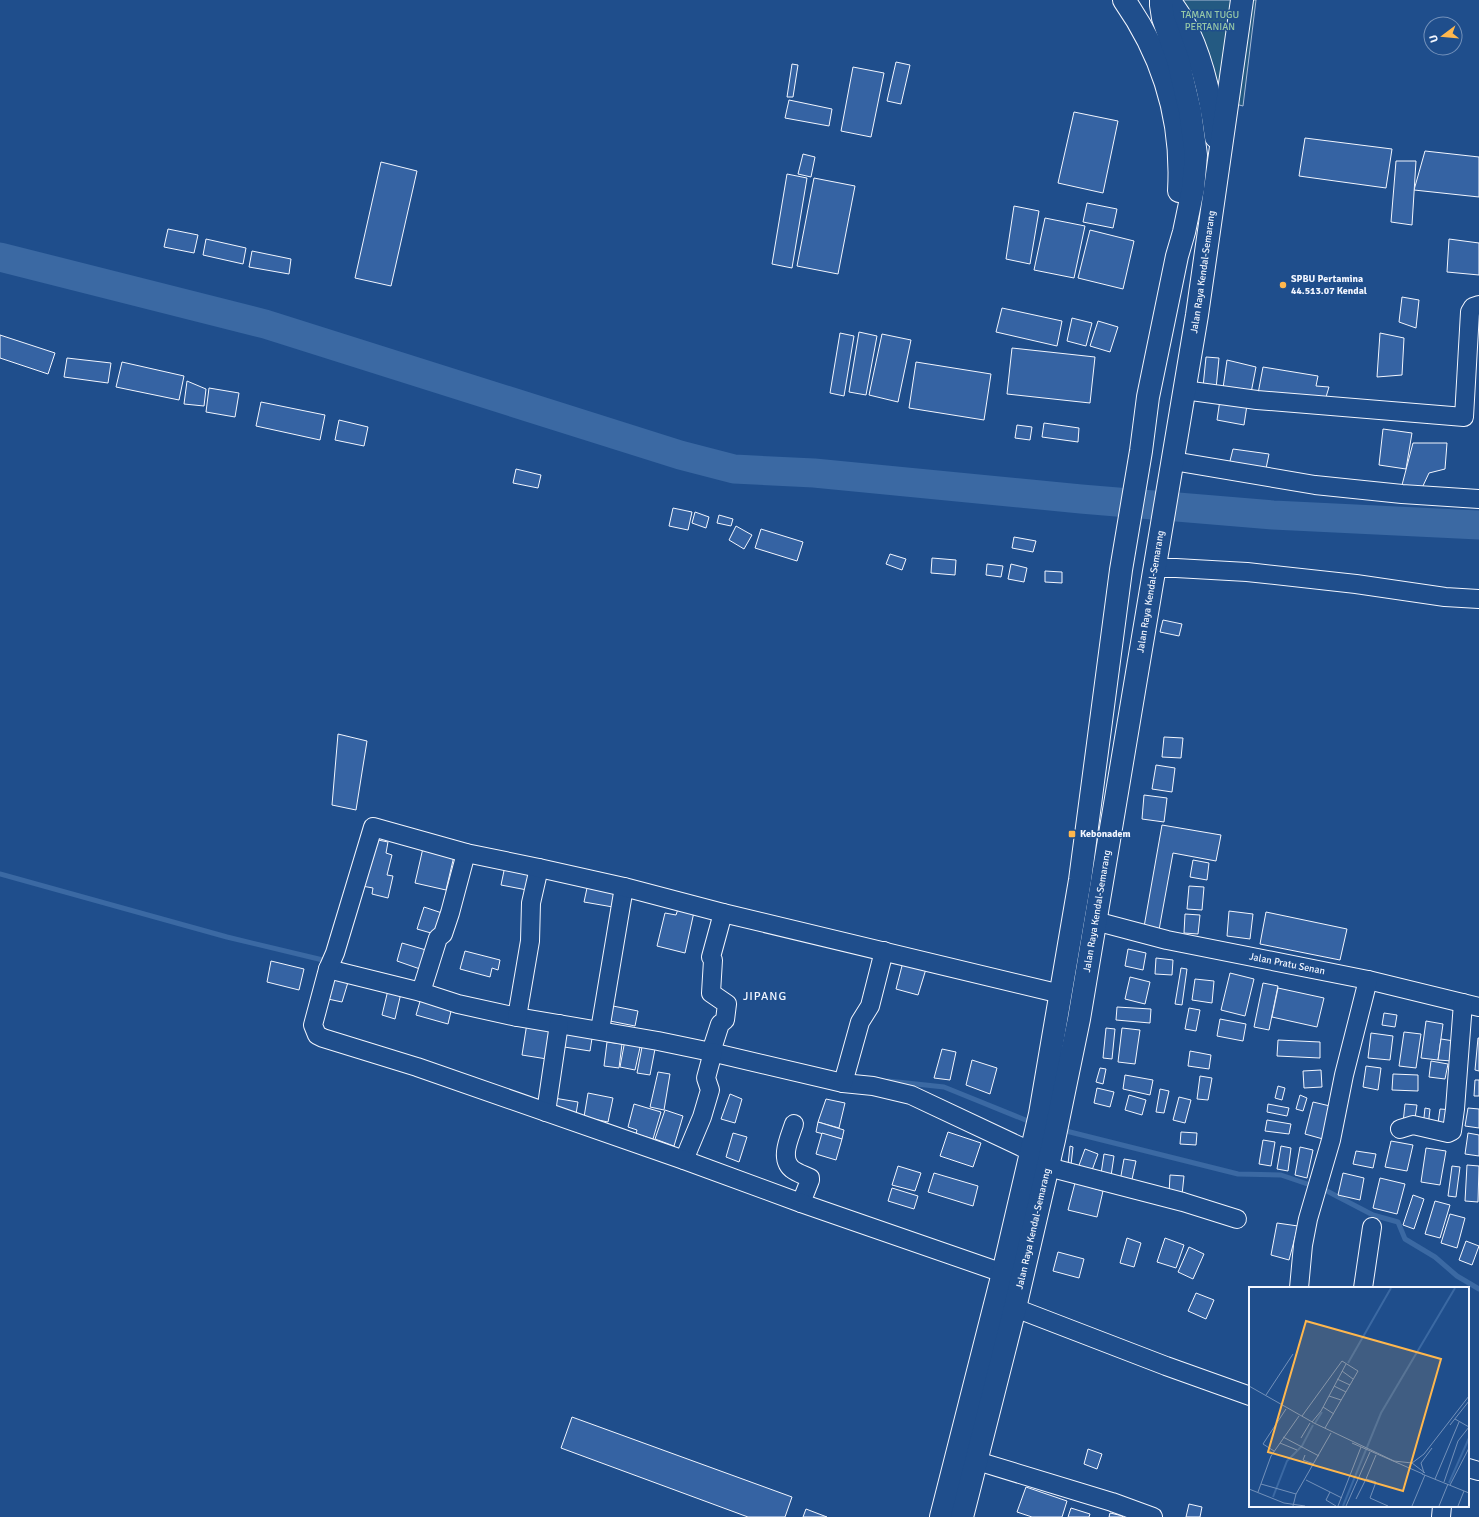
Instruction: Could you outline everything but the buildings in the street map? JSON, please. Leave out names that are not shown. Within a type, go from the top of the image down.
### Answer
[{"type":"highway","points":[[1124,0],[1144,30],[1153,48],[1162,71],[1175,114],[1180,167],[1175,234],[1177,256]]},
{"type":"highway","points":[[1162,0],[1161,5],[1163,18],[1178,60],[1188,98],[1196,155],[1193,189],[1184,232],[1177,256]]},
{"type":"highway","points":[[1169,0],[1183,21],[1206,83],[1213,113],[1219,156]]},
{"type":"highway","points":[[1219,156],[1225,125],[1242,0]]},
{"type":"highway","name":"Jalan Raya Kendal-Semarang","points":[[941,1517],[1003,1273],[1079,1019],[1172,466],[1216,184],[1219,156]]},
{"type":"highway","name":"Jalan Raya Kendal-Semarang","points":[[962,1517],[977,1461],[1048,1167],[1044,1132],[1061,994],[1080,880],[1119,585],[1141,451],[1148,397],[1177,256]]},
{"type":"street","points":[[1184,390],[1257,400],[1472,418],[1470,312],[1473,307],[1479,305]]},
{"type":"street","points":[[1172,466],[1315,485],[1402,494],[1479,499]]},
{"type":"street","points":[[1154,566],[1247,572],[1356,584],[1445,597],[1479,599]]},
{"type":"street","points":[[1003,1273],[416,1067],[323,1038],[318,1035],[313,1025],[330,964],[373,827],[466,853],[624,887],[723,913],[1061,994]]},
{"type":"street","points":[[423,985],[438,938],[443,934],[450,913],[466,853]]},
{"type":"street","points":[[518,1012],[530,941],[531,903],[539,868]]},
{"type":"street","points":[[601,1024],[624,887]]},
{"type":"street","points":[[684,1160],[702,1117],[710,1090],[706,1078],[713,1047],[720,1024],[724,1020],[727,1004],[711,993],[713,960],[711,957],[723,913]]},
{"type":"street","name":"Jalan Pratu Senan","points":[[1095,921],[1167,940],[1368,980],[1471,1005]]},
{"type":"street","points":[[845,1077],[860,1022],[870,1006],[884,951]]},
{"type":"street","points":[[330,964],[423,985],[458,1004],[518,1012],[560,1024],[601,1024],[713,1047],[845,1077],[873,1086],[1044,1132]]},
{"type":"street","points":[[1299,1287],[1303,1245],[1331,1140],[1344,1075],[1368,980]]},
{"type":"street","points":[[1400,1129],[1413,1126],[1448,1133],[1452,1131],[1471,1005]]},
{"type":"street","points":[[546,1112],[560,1024]]},
{"type":"street","points":[[794,1124],[785,1154],[786,1160],[793,1170],[810,1178],[801,1203]]},
{"type":"street","points":[[1048,1167],[1183,1202],[1237,1219]]},
{"type":"street","points":[[1363,1287],[1372,1227]]},
{"type":"street","points":[[1014,1308],[1166,1366],[1249,1396]]},
{"type":"street","points":[[977,1461],[1112,1502],[1153,1517]]},
{"type":"street","points":[[1469,1468],[1479,1471]]},
{"type":"street","points":[[1441,1517],[1442,1507]]},
{"type":"green space","name":"TAMAN TUGU PERTANIAN","points":[[1180,0],[1234,0],[1220,109]]},
{"type":"green space","points":[[1244,0],[1256,0],[1243,106],[1232,103]]},
{"type":"waterway","points":[[0,257],[265,324],[680,455],[734,469],[814,473],[1081,499],[1273,515],[1479,525]]},
{"type":"waterway","points":[[0,874],[227,937],[327,961]]},
{"type":"waterway","points":[[888,1081],[944,1087],[1033,1123]]},
{"type":"waterway","points":[[1062,1130],[1238,1174],[1281,1175],[1325,1190],[1373,1215],[1398,1222],[1405,1239],[1435,1257],[1457,1276],[1479,1289]]},
{"type":"place","name":"SPBU Pertamina 44.513.07 Kendal","points":[[1283,285]]},
{"type":"place","name":"Kebonadem","points":[[1072,834]]},
{"type":"district","name":"JIPANG","points":[[765,996]]}]
